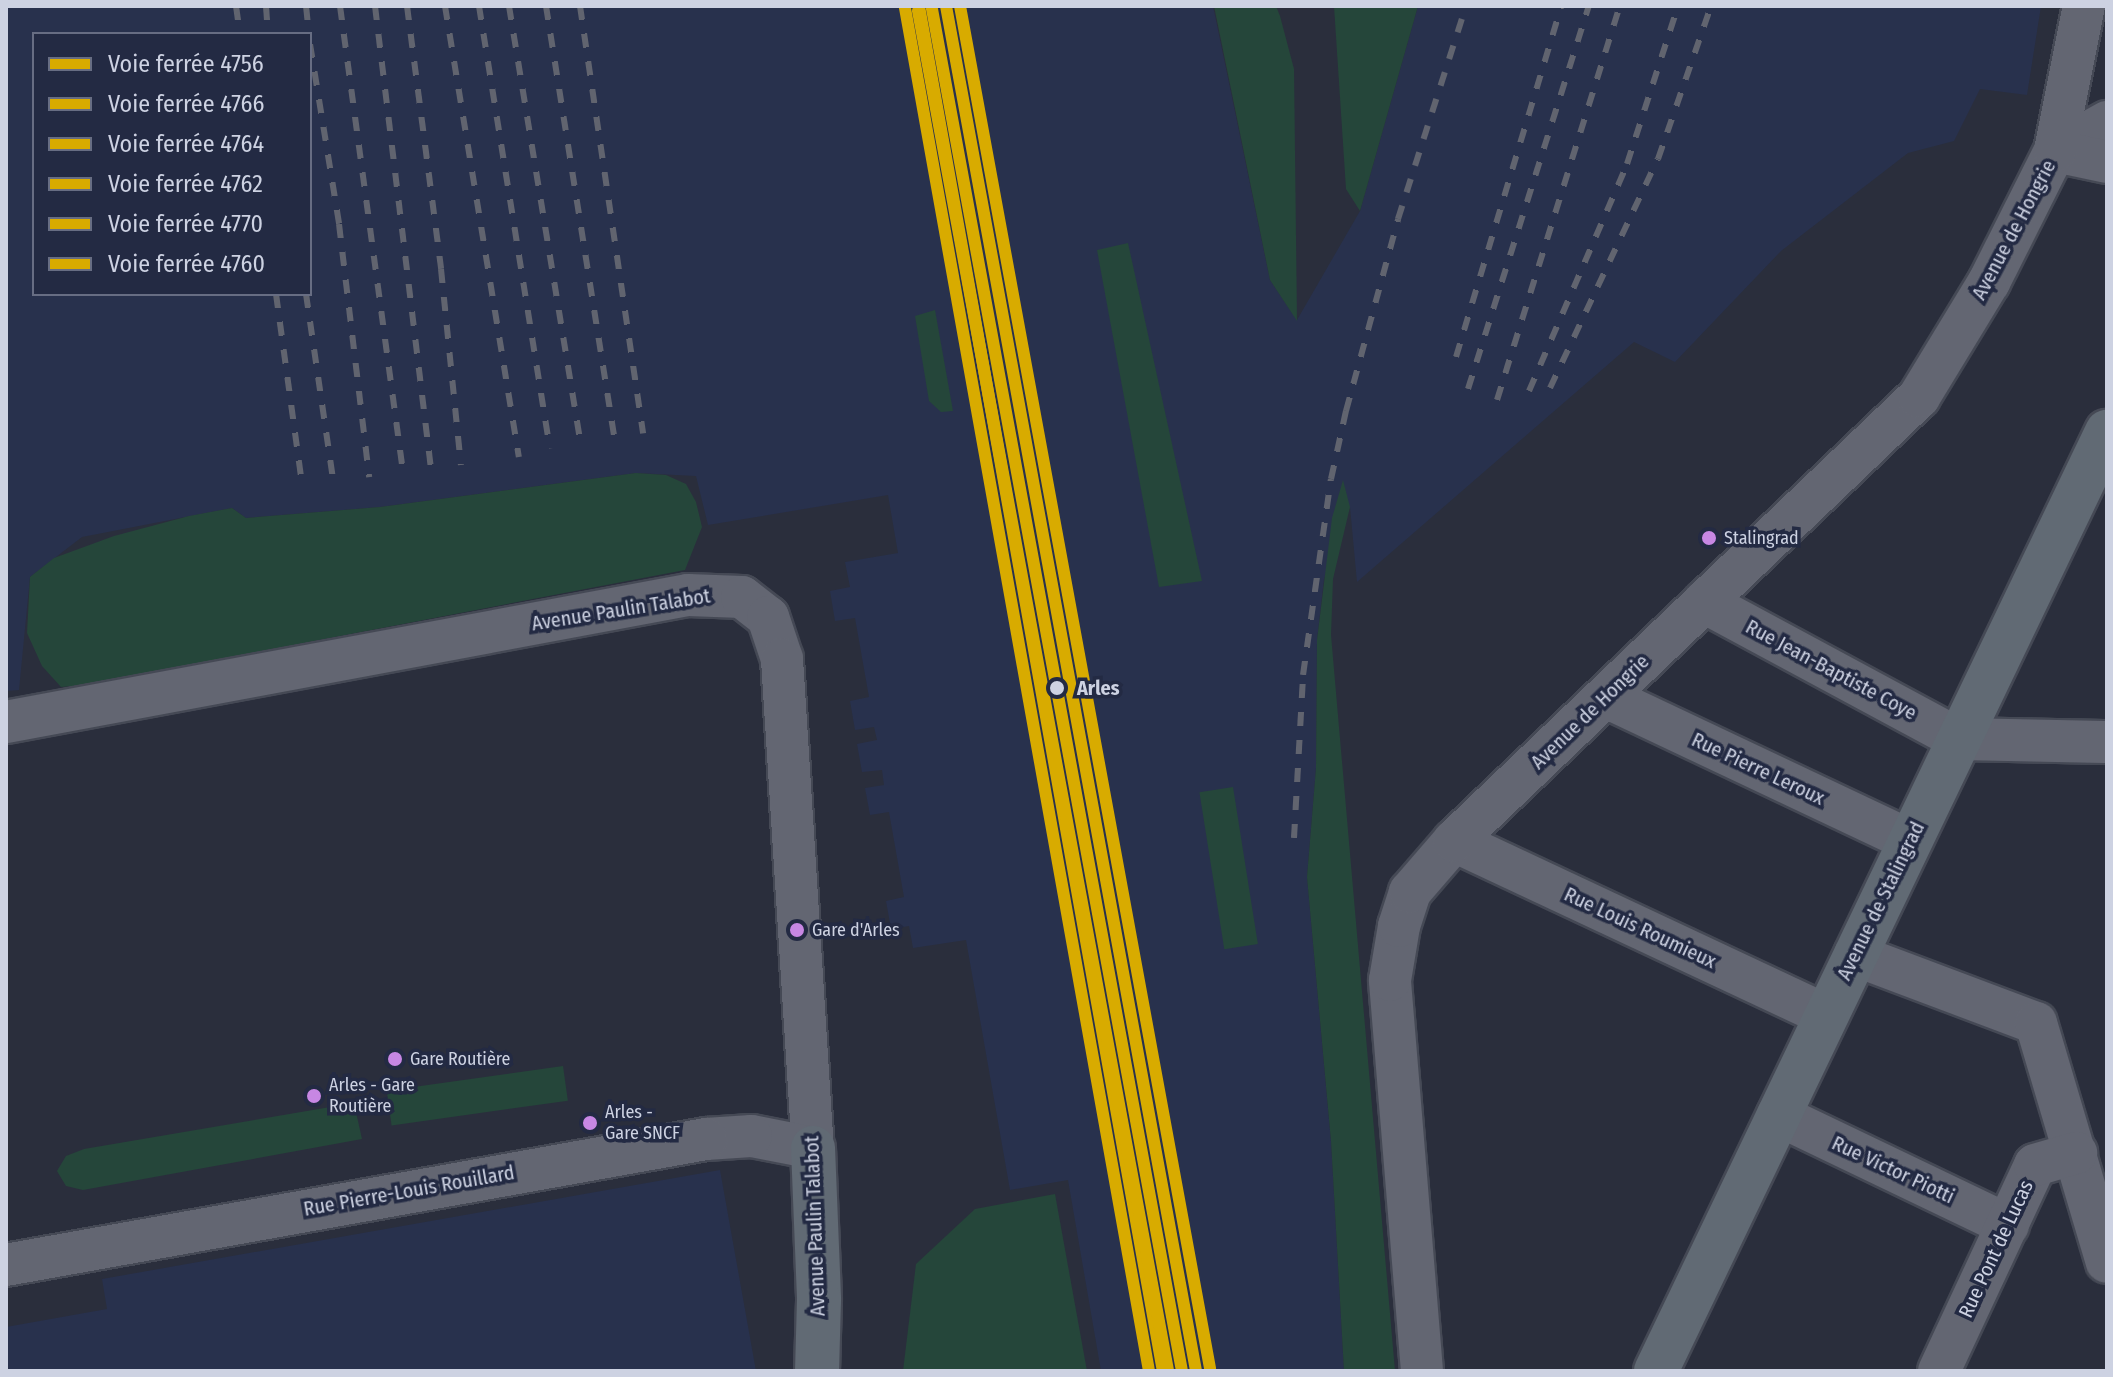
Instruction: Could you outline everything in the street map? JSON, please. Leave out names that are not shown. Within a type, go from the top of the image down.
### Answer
[{"type":"main road","name":"Avenue de Stalingrad","points":[[1656,1371],[2107,432]]},
{"type":"main road","name":"Avenue Paulin Talabot","points":[[813,1148],[819,1300],[817,1371]]},
{"type":"street","name":"Avenue de Hongrie","points":[[1422,1371],[1390,980],[1399,926],[1410,892],[1454,841],[1919,397],[1989,282],[2055,151],[2084,6]]},
{"type":"street","points":[[2055,151],[2107,122]]},
{"type":"street","name":"Avenue de Hongrie","points":[[2055,151],[2107,162]]},
{"type":"street","name":"Avenue Paulin Talabot","points":[[6,722],[688,595],[742,597],[768,617],[782,659],[813,1148]]},
{"type":"street","name":"Rue Jean-Baptiste Coye","points":[[1704,602],[1958,739]]},
{"type":"street","name":"Rue Pierre Leroux","points":[[1606,697],[1910,841]]},
{"type":"street","points":[[1958,739],[2107,742]]},
{"type":"street","name":"Rue Louis Roumieux","points":[[1454,841],[1826,1015]]},
{"type":"street","points":[[1855,955],[2036,1023],[2104,1239]]},
{"type":"street","name":"Rue Victor Piotti","points":[[1778,1115],[2008,1225]]},
{"type":"street","name":"Rue Pierre-Louis Rouillard","points":[[6,1265],[706,1139],[751,1136],[813,1148]]},
{"type":"street","name":"Rue Pont de Lucas","points":[[1939,1371],[2035,1165],[2076,1153]]},
{"type":"shaded area","points":[[6,6],[1213,6],[1270,280],[1297,320],[1360,211],[1418,6],[2041,6],[2027,95],[1980,89],[1954,141],[1908,153],[1781,251],[1675,362],[1634,342],[1357,582],[1350,507],[1324,579],[1317,640],[1316,768],[1307,877],[1331,1141],[1344,1371],[1101,1371],[1068,1180],[1010,1190],[966,940],[913,948],[909,926],[891,929],[886,901],[904,897],[889,812],[870,815],[865,788],[884,785],[882,770],[862,772],[857,744],[877,740],[874,727],[855,730],[850,701],[869,697],[855,618],[835,621],[830,591],[850,587],[845,562],[898,553],[888,495],[708,525],[696,476],[636,473],[380,507],[246,518],[232,508],[82,537],[30,577],[19,690],[6,691]]},
{"type":"shaded area","points":[[720,1170],[756,1371],[6,1371],[6,1327],[107,1309],[102,1279]]},
{"type":"green space","points":[[1214,6],[1276,6],[1294,69],[1297,321],[1270,280]]},
{"type":"green space","points":[[1334,6],[1418,6],[1360,211],[1346,189]]},
{"type":"green space","points":[[1128,243],[1202,581],[1159,587],[1097,250]]},
{"type":"green space","points":[[935,310],[953,411],[941,412],[929,401],[915,316]]},
{"type":"green space","points":[[636,473],[666,475],[686,484],[696,502],[702,527],[685,570],[84,685],[61,687],[42,666],[27,633],[30,577],[54,558],[114,536],[189,516],[232,508],[246,518],[380,507]]},
{"type":"green space","points":[[1343,480],[1350,507],[1333,579],[1331,635],[1395,1371],[1344,1371],[1331,1141],[1307,877],[1316,768],[1317,640],[1332,518]]},
{"type":"green space","points":[[1233,787],[1258,944],[1224,949],[1199,792]]},
{"type":"green space","points":[[563,1066],[568,1101],[392,1125],[387,1091]]},
{"type":"green space","points":[[354,1103],[362,1139],[83,1190],[66,1186],[57,1171],[66,1156],[84,1149]]},
{"type":"green space","points":[[1055,1194],[1087,1371],[903,1371],[916,1264],[975,1209]]},
{"type":"railway","points":[[236,6],[240,32]]},
{"type":"railway","points":[[266,6],[268,32]]},
{"type":"railway","points":[[306,6],[309,32]]},
{"type":"railway","points":[[340,6],[403,474]]},
{"type":"railway","points":[[375,6],[431,471]]},
{"type":"railway","points":[[407,6],[441,269],[461,465]]},
{"type":"railway","points":[[445,6],[519,457]]},
{"type":"railway","points":[[479,6],[550,448]]},
{"type":"railway","points":[[509,6],[581,444]]},
{"type":"railway","points":[[546,6],[616,447]]},
{"type":"railway","points":[[580,6],[643,433]]},
{"type":"railway","points":[[1294,838],[1303,675],[1331,479],[1346,411],[1398,219],[1466,6]]},
{"type":"railway","points":[[1456,357],[1561,6]]},
{"type":"railway","points":[[1468,389],[1589,6]]},
{"type":"railway","points":[[1497,400],[1620,6]]},
{"type":"railway","points":[[1529,391],[1627,164],[1678,6]]},
{"type":"railway","points":[[1550,388],[1658,159],[1711,6]]},
{"type":"railway","points":[[312,56],[339,224],[369,477]]},
{"type":"railway","points":[[276,296],[301,476]]},
{"type":"railway","points":[[306,296],[333,478]]},
{"type":"rail line","name":"4756","points":[[919,6],[1163,1371]]},
{"type":"rail line","name":"4766","points":[[946,6],[1196,1371]]},
{"type":"rail line","name":"4762","points":[[960,6],[1210,1368]]},
{"type":"rail line","name":"4760","points":[[905,8],[1149,1371]]},
{"type":"rail line","name":"4764","points":[[932,9],[1182,1371]]},
{"type":"rail line","name":"4770","points":[[918,11],[1168,1371]]},
{"type":"place","name":"Stalingrad","points":[[1709,538]]},
{"type":"place","name":"Arles","points":[[1057,688]]},
{"type":"place","name":"Gare d'Arles","points":[[797,930]]},
{"type":"place","name":"Gare Routière","points":[[395,1059]]},
{"type":"place","name":"Arles - Gare Routière","points":[[314,1096]]},
{"type":"place","name":"Arles - Gare SNCF","points":[[590,1123]]}]
